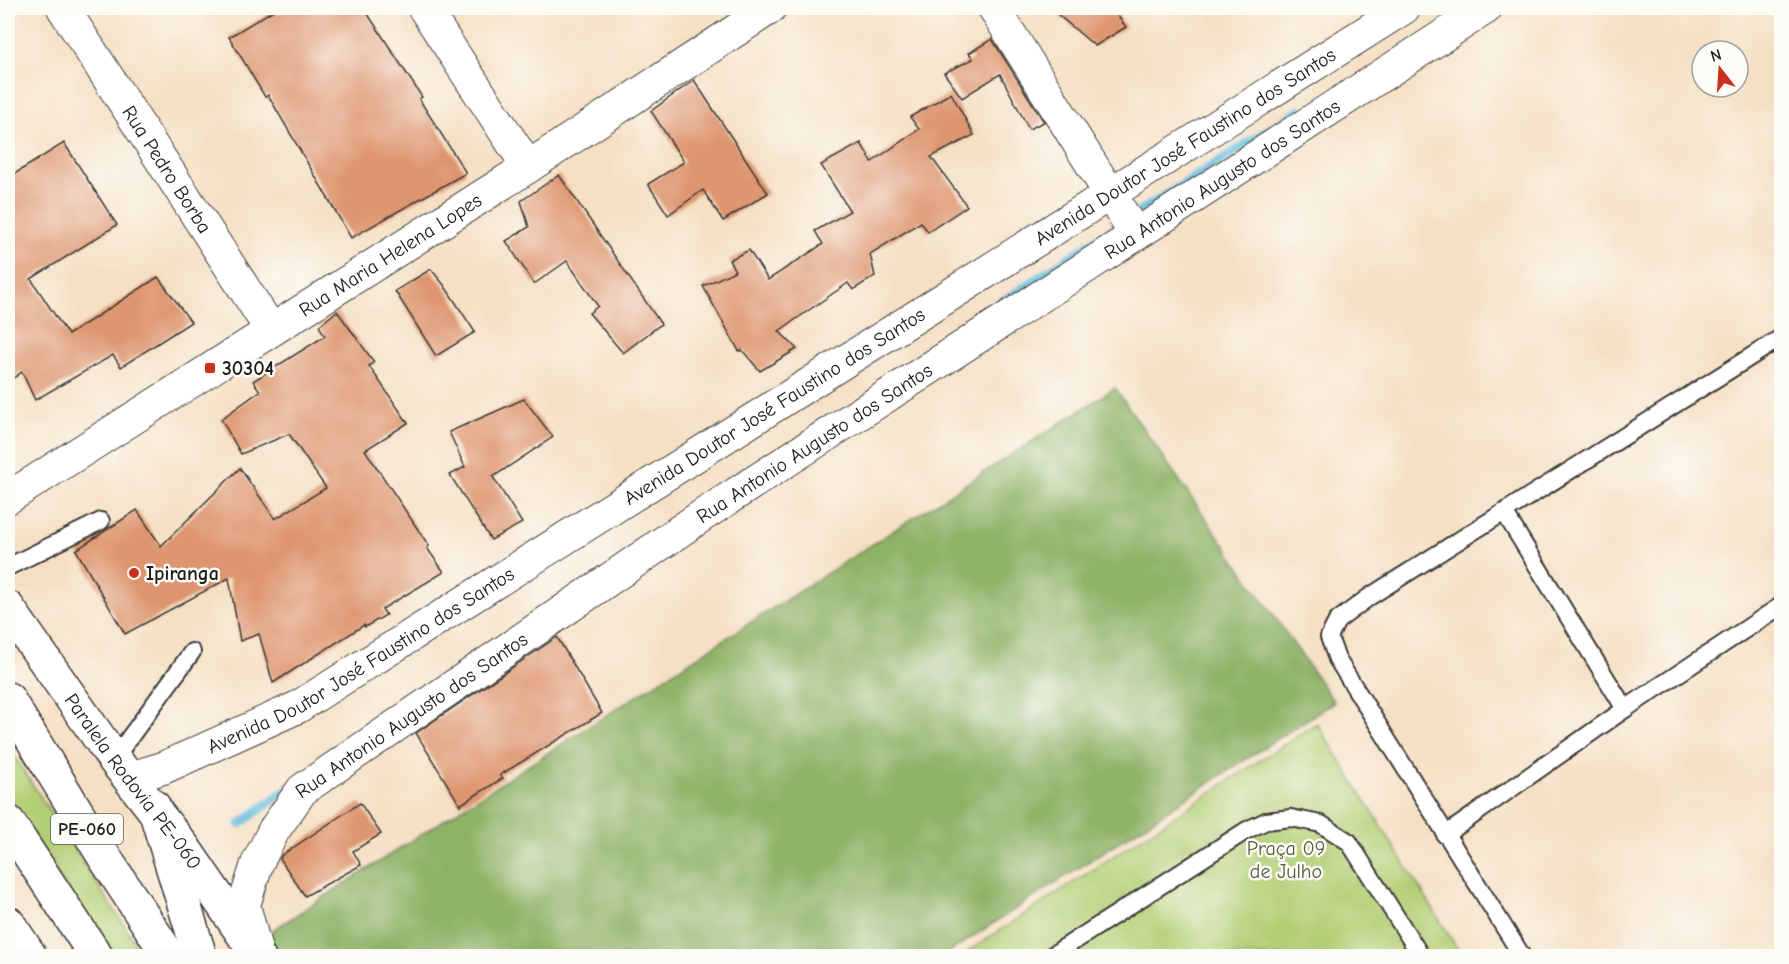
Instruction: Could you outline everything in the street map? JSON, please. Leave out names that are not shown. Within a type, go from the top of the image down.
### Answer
[{"type":"main road","name":"Paralela Rodovia PE-060","points":[[8,608],[122,769],[184,848],[258,957]]},
{"type":"main road","name":"PE-060","points":[[8,699],[103,855],[169,957]]},
{"type":"main road","points":[[153,807],[200,957]]},
{"type":"main road","name":"PE-060","points":[[8,822],[96,957]]},
{"type":"main road","points":[[66,910],[84,957]]},
{"type":"main road","points":[[8,923],[30,957]]},
{"type":"street","name":"Rua Pedro Borba","points":[[63,8],[271,330]]},
{"type":"street","points":[[424,8],[528,167]]},
{"type":"street","points":[[994,8],[1122,214]]},
{"type":"street","name":"Avenida Doutor José Faustino dos Santos","points":[[122,769],[163,768],[298,707],[1122,214],[1404,8]]},
{"type":"street","name":"Rua Antonio Augusto dos Santos","points":[[258,957],[244,905],[257,864],[274,830],[302,790],[693,522],[1122,214],[1486,8]]},
{"type":"street","name":"Rua Maria Helena Lopes","points":[[8,498],[528,167],[761,10]]},
{"type":"lane","points":[[1522,957],[1337,659],[1329,637],[1337,621],[1369,597],[1782,336]]},
{"type":"lane","points":[[1504,512],[1625,709]]},
{"type":"lane","points":[[8,567],[101,521]]},
{"type":"lane","points":[[1445,835],[1625,709],[1782,605]]},
{"type":"lane","points":[[122,769],[192,652]]},
{"type":"lane","points":[[1051,957],[1247,830],[1266,821],[1291,818],[1321,824],[1349,842],[1421,957]]},
{"type":"green space","points":[[1115,388],[1334,702],[943,956],[274,956],[262,937]]},
{"type":"green space","name":"Praça 09 de Julho","points":[[1317,723],[1462,956],[961,956]]},
{"type":"green space","points":[[8,747],[144,956],[111,956],[8,798]]},
{"type":"building","points":[[277,8],[364,8],[422,97],[419,99],[466,173],[351,238],[268,95],[265,97],[229,37]]},
{"type":"building","points":[[1050,8],[1112,8],[1126,27],[1095,46]]},
{"type":"building","points":[[992,39],[1044,122],[1029,129],[1000,74],[962,98],[944,73],[973,59],[969,53]]},
{"type":"building","points":[[694,80],[768,193],[723,221],[703,190],[668,215],[648,184],[684,162],[651,111]]},
{"type":"building","points":[[951,93],[974,135],[931,157],[967,206],[928,232],[921,222],[870,254],[875,276],[853,290],[848,283],[779,331],[797,349],[760,371],[742,350],[739,351],[703,286],[735,271],[729,260],[749,250],[768,280],[823,244],[815,231],[850,211],[821,165],[861,143],[872,162],[919,129],[910,117]]},
{"type":"building","points":[[64,143],[117,225],[31,279],[68,335],[158,277],[191,322],[121,367],[113,355],[35,400],[22,372],[8,382],[8,178]]},
{"type":"building","points":[[559,175],[661,324],[623,353],[589,313],[598,306],[567,261],[534,284],[506,241],[529,227],[521,201]]},
{"type":"building","points":[[431,269],[475,332],[436,356],[395,291]]},
{"type":"building","points":[[337,311],[374,362],[369,366],[408,423],[365,450],[444,572],[382,609],[386,615],[365,627],[364,625],[273,683],[259,634],[240,641],[229,578],[125,634],[76,550],[137,510],[161,546],[240,468],[275,519],[326,488],[289,434],[241,454],[221,419],[260,391],[253,381],[325,336],[319,326]]},
{"type":"building","points":[[524,399],[553,437],[493,477],[522,523],[491,540],[450,475],[465,467],[449,432]]},
{"type":"building","points":[[557,637],[602,713],[500,775],[503,778],[460,805],[416,733]]},
{"type":"building","points":[[360,803],[381,834],[353,851],[361,865],[305,896],[280,859],[282,855]]},
{"type":"waterway","points":[[959,330],[1106,233],[1300,110]]},
{"type":"waterway","points":[[240,824],[289,788]]},
{"type":"place","name":"30304","points":[[210,368]]},
{"type":"place","name":"Ipiranga","points":[[134,573]]}]
